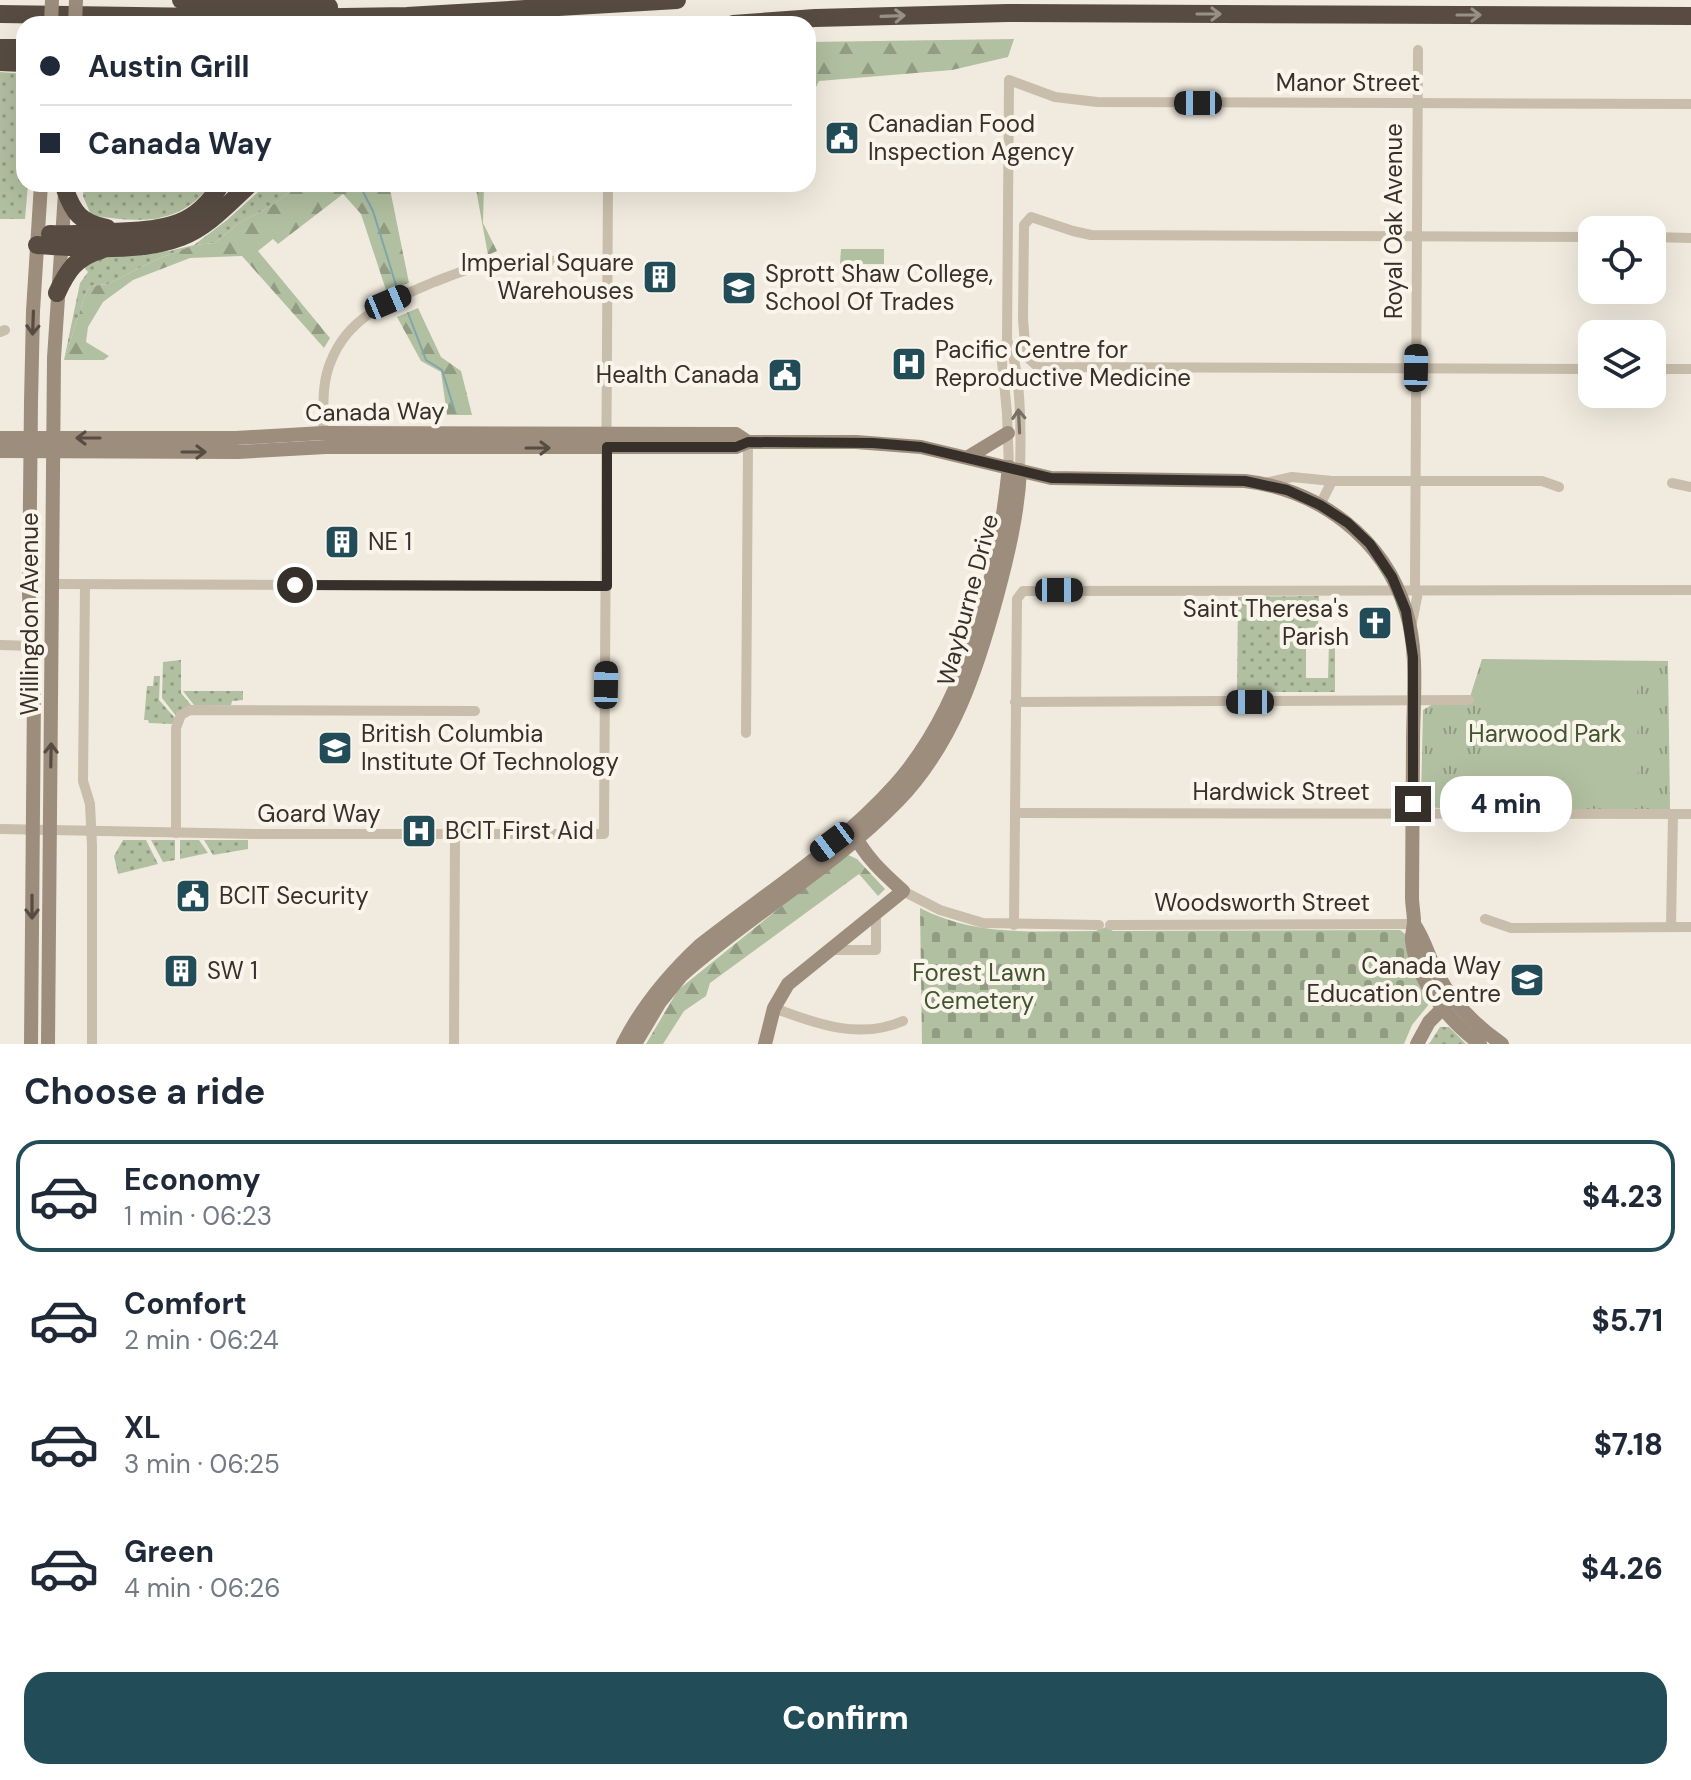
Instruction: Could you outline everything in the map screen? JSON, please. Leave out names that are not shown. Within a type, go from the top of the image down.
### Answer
[{"type":"highway","points":[[181,0],[278,2],[407,16],[677,0]]},
{"type":"highway","points":[[816,18],[1008,13],[1691,16]]},
{"type":"highway","points":[[0,14],[140,16]]},
{"type":"highway","points":[[67,192],[71,207],[84,222],[123,239]]},
{"type":"highway","points":[[57,293],[69,269],[83,256],[123,239],[176,225],[196,214],[216,192]]},
{"type":"highway","points":[[37,239],[123,239],[159,243],[201,227],[241,192]]},
{"type":"main road","name":"Willingdon Avenue","points":[[31,1044],[34,829],[29,594],[30,445],[40,192]]},
{"type":"main road","name":"Willingdon Avenue","points":[[48,1044],[53,445],[57,293],[65,192]]},
{"type":"main road","name":"Canada Way","points":[[53,445],[323,433],[607,441]]},
{"type":"main road","points":[[970,456],[1008,433]]},
{"type":"main road","name":"Canada Way","points":[[0,451],[30,445],[53,445],[238,452],[736,434],[748,442],[889,443],[970,456],[1051,478],[1227,480],[1265,483],[1287,490],[1320,505],[1348,523],[1370,544],[1397,589],[1406,611],[1413,657],[1414,924],[1411,938],[1418,962],[1480,1044]]},
{"type":"main road","name":"Canada Way","points":[[0,438],[30,445]]},
{"type":"main road","name":"Wayburne Drive","points":[[623,1044],[655,992],[854,834],[946,722],[982,604],[1014,469]]},
{"type":"main road","name":"Woodsworth Street","points":[[854,834],[882,872],[903,891]]},
{"type":"main road","points":[[765,1044],[774,1008],[788,984],[903,891]]},
{"type":"main road","name":"Wayburne Drive","points":[[635,1044],[666,992],[689,962]]},
{"type":"main road","name":"Canada Way","points":[[1447,1003],[1502,1044]]},
{"type":"main road","points":[[1417,1044],[1429,1022],[1447,1003]]},
{"type":"street","name":"Royal Oak Avenue","points":[[1410,630],[1416,588],[1418,50]]},
{"type":"street","name":"Manor Street","points":[[1009,80],[1055,97],[1097,102],[1691,104]]},
{"type":"street","name":"Wayburne Drive","points":[[1009,80],[1007,341],[1001,352],[1014,469]]},
{"type":"street","points":[[52,584],[607,586],[608,192]]},
{"type":"street","points":[[1578,237],[1091,235],[1033,217],[1027,219],[1024,225],[1023,336],[1027,359],[1042,367],[1578,369]]},
{"type":"street","points":[[1666,237],[1691,238]]},
{"type":"street","points":[[323,433],[324,389],[331,359],[351,327],[379,306],[486,264],[522,261],[609,263]]},
{"type":"street","name":"Wayburne Drive","points":[[1007,341],[1013,350],[1020,422],[1014,469]]},
{"type":"street","points":[[1666,369],[1691,369]]},
{"type":"street","points":[[746,733],[748,442]]},
{"type":"street","points":[[1265,483],[1292,477],[1332,481],[1542,481],[1559,487]]},
{"type":"street","points":[[1320,505],[1332,481]]},
{"type":"street","points":[[1672,483],[1691,487]]},
{"type":"street","points":[[85,585],[83,781],[90,804],[91,830],[92,1044]]},
{"type":"street","points":[[1014,925],[1015,702],[1017,599],[1020,592],[1397,589],[1432,585],[1438,589],[1691,590]]},
{"type":"street","name":"Goard Way","points":[[0,829],[176,833],[604,834],[607,586]]},
{"type":"street","points":[[0,645],[32,646]]},
{"type":"street","points":[[1015,702],[1469,700]]},
{"type":"street","points":[[176,833],[176,728],[181,715],[190,710],[475,711]]},
{"type":"street","name":"Hardwick Street","points":[[1015,813],[1691,814]]},
{"type":"street","points":[[1671,927],[1673,814]]},
{"type":"street","points":[[454,1044],[455,835]]},
{"type":"street","name":"Woodsworth Street","points":[[903,891],[958,917],[983,923],[1414,924]]},
{"type":"street","points":[[830,950],[876,950],[876,914]]},
{"type":"street","points":[[1485,919],[1511,928],[1691,927]]},
{"type":"street","points":[[774,1008],[820,1024],[850,1030],[886,1029],[903,1021]]},
{"type":"green space","points":[[1014,39],[1008,57],[952,70],[819,81],[816,87],[816,42]]},
{"type":"green space","points":[[0,72],[16,73],[16,192],[27,192],[25,219],[0,219]]},
{"type":"green space","points":[[83,192],[204,192],[186,208],[142,220],[91,215]]},
{"type":"green space","points":[[258,192],[290,192],[239,223],[215,243],[194,245]]},
{"type":"green space","points":[[290,192],[391,192],[409,283],[386,290],[361,214],[343,194],[278,244],[273,239],[258,251],[330,338],[324,348],[242,256],[190,258],[133,280],[103,302],[88,327],[86,342],[109,356],[104,360],[64,360],[91,286],[108,284],[155,260],[194,245],[215,243],[239,223]]},
{"type":"green space","points":[[476,192],[484,192],[483,223],[497,251],[488,255]]},
{"type":"green space","points":[[194,245],[155,260],[108,284],[91,286],[64,360],[80,283],[88,272],[82,265],[106,256],[169,251]]},
{"type":"green space","points":[[841,249],[884,249],[884,264],[840,264]]},
{"type":"green space","points":[[418,308],[441,357],[461,371],[472,415],[447,415],[441,372],[421,361],[397,317]]},
{"type":"green space","points":[[1319,596],[1318,627],[1306,628],[1306,678],[1328,678],[1329,643],[1335,642],[1335,692],[1237,692],[1238,597]]},
{"type":"green space","name":"Harwood Park","points":[[1482,659],[1668,661],[1670,810],[1437,808],[1424,805],[1421,799],[1423,710],[1433,704],[1469,700]]},
{"type":"green space","points":[[181,660],[181,693],[191,705],[176,716],[162,698],[163,662]]},
{"type":"green space","points":[[1630,662],[1637,668],[1638,786],[1629,795],[1492,794],[1484,786],[1483,725],[1488,663]]},
{"type":"green space","points":[[154,676],[160,676],[159,700],[175,718],[173,724],[144,720],[147,686],[153,686]]},
{"type":"green space","points":[[183,691],[243,691],[243,700],[232,701],[231,705],[194,705]]},
{"type":"green space","points":[[123,840],[146,840],[158,864],[118,874],[114,856]]},
{"type":"green space","points":[[151,840],[175,840],[175,860],[163,862]]},
{"type":"green space","points":[[180,840],[199,840],[208,853],[180,859]]},
{"type":"green space","points":[[204,840],[248,840],[248,849],[213,855]]},
{"type":"green space","points":[[846,854],[857,859],[885,889],[878,896],[859,874],[710,983],[706,996],[684,1011],[663,1044],[646,1044],[678,990]]},
{"type":"green space","name":"Forest Lawn Cemetery","points":[[920,908],[963,924],[1006,930],[1096,931],[1106,927],[1113,931],[1400,930],[1405,934],[1430,1003],[1412,1025],[1404,1044],[922,1044]]},
{"type":"green space","points":[[1440,1027],[1449,1027],[1466,1044],[1429,1044]]},
{"type":"waterway","points":[[363,192],[373,211],[396,285]]},
{"type":"waterway","points":[[408,313],[426,360],[442,370],[455,412]]},
{"type":"place","name":"Canadian Food Inspection Agency","points":[[842,138]]},
{"type":"place","name":"Imperial Square Warehouses","points":[[660,277]]},
{"type":"place","name":"Sprott Shaw College, School Of Trades","points":[[739,288]]},
{"type":"place","name":"Pacific Centre for Reproductive Medicine","points":[[909,364]]},
{"type":"place","name":"Health Canada","points":[[785,375]]},
{"type":"place","name":"NE 1","points":[[342,542]]},
{"type":"place","name":"Saint Theresa's Parish","points":[[1375,623]]},
{"type":"place","name":"British Columbia Institute Of Technology","points":[[335,748]]},
{"type":"place","name":"BCIT First Aid","points":[[419,831]]},
{"type":"place","name":"BCIT Security","points":[[193,896]]},
{"type":"place","name":"SW 1","points":[[181,971]]},
{"type":"place","name":"Canada Way Education Centre","points":[[1527,980]]},
{"type":"route","points":[[295,585],[607,586],[607,447],[736,447],[748,442],[889,443],[970,456],[1051,478],[1265,483],[1303,496],[1348,523],[1370,544],[1392,577],[1406,611],[1412,643],[1413,804]]}]
